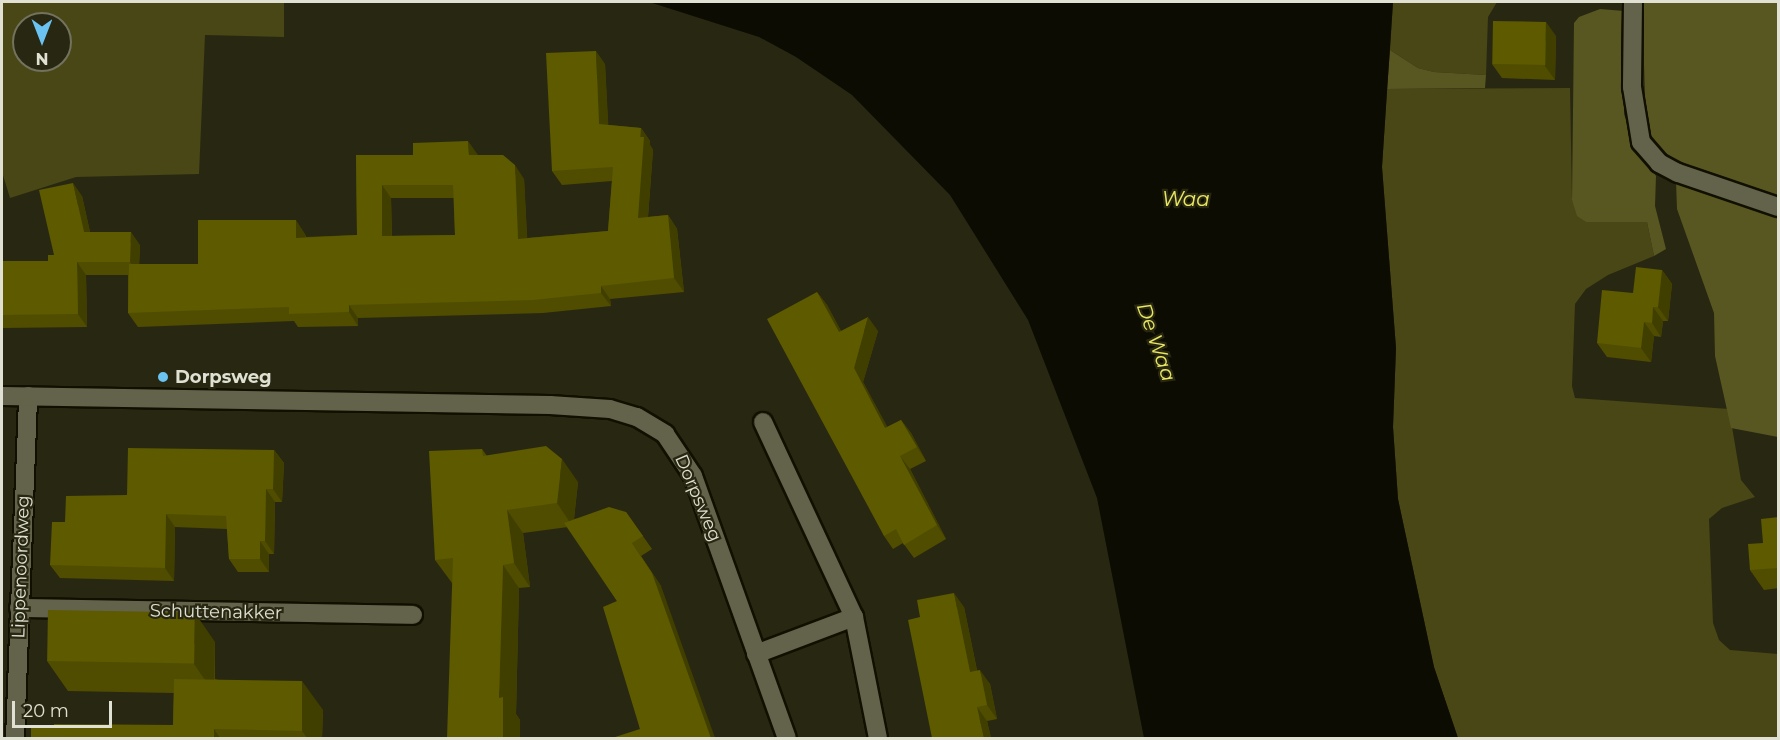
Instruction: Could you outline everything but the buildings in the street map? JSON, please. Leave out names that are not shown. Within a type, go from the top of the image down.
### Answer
[{"type":"street","points":[[1633,2],[1632,87],[1641,142],[1659,163],[1678,173],[1779,207]]},
{"type":"street","name":"Dorpsweg","points":[[2,396],[550,405],[629,413],[664,434],[688,466],[787,738]]},
{"type":"street","name":"Lippenoordweg","points":[[15,738],[28,396]]},
{"type":"street","points":[[763,422],[854,617],[878,738]]},
{"type":"street","name":"Schuttenakker","points":[[19,609],[413,615]]},
{"type":"street","points":[[756,654],[854,617]]},
{"type":"shaded area","points":[[2,2],[284,2],[284,37],[205,35],[199,174],[76,177],[10,198],[2,172]]},
{"type":"shaded area","points":[[1393,2],[1497,2],[1488,17],[1486,75],[1434,72],[1418,68],[1390,50]]},
{"type":"shaded area","points":[[1642,2],[1778,2],[1778,198],[1685,167],[1662,153],[1651,140],[1646,127]]},
{"type":"shaded area","points":[[1600,9],[1624,11],[1624,114],[1632,137],[1656,176],[1655,206],[1666,249],[1654,256],[1647,222],[1586,222],[1577,216],[1572,200],[1574,23],[1579,17]]},
{"type":"shaded area","points":[[1390,50],[1418,68],[1434,72],[1486,75],[1485,88],[1387,89]]},
{"type":"shaded area","points":[[1570,88],[1572,200],[1586,222],[1647,222],[1654,256],[1608,275],[1586,289],[1575,304],[1572,386],[1575,398],[1729,409],[1741,480],[1755,497],[1722,508],[1709,519],[1713,623],[1719,640],[1730,650],[1778,654],[1778,738],[1458,738],[1434,667],[1398,499],[1393,427],[1396,348],[1382,167],[1387,89]]},
{"type":"shaded area","points":[[1676,181],[1778,215],[1778,437],[1731,428],[1715,356],[1714,313],[1677,209]]},
{"type":"water","name":"Waa","points":[[649,2],[1393,2],[1382,167],[1396,348],[1393,427],[1398,499],[1434,667],[1458,738],[1144,738],[1097,498],[1028,320],[950,195],[852,95],[796,57],[759,37]]},
{"type":"place","name":"Dorpsweg","points":[[163,377]]},
{"type":"water label","name":"De Waa","points":[[1156,342]]}]
